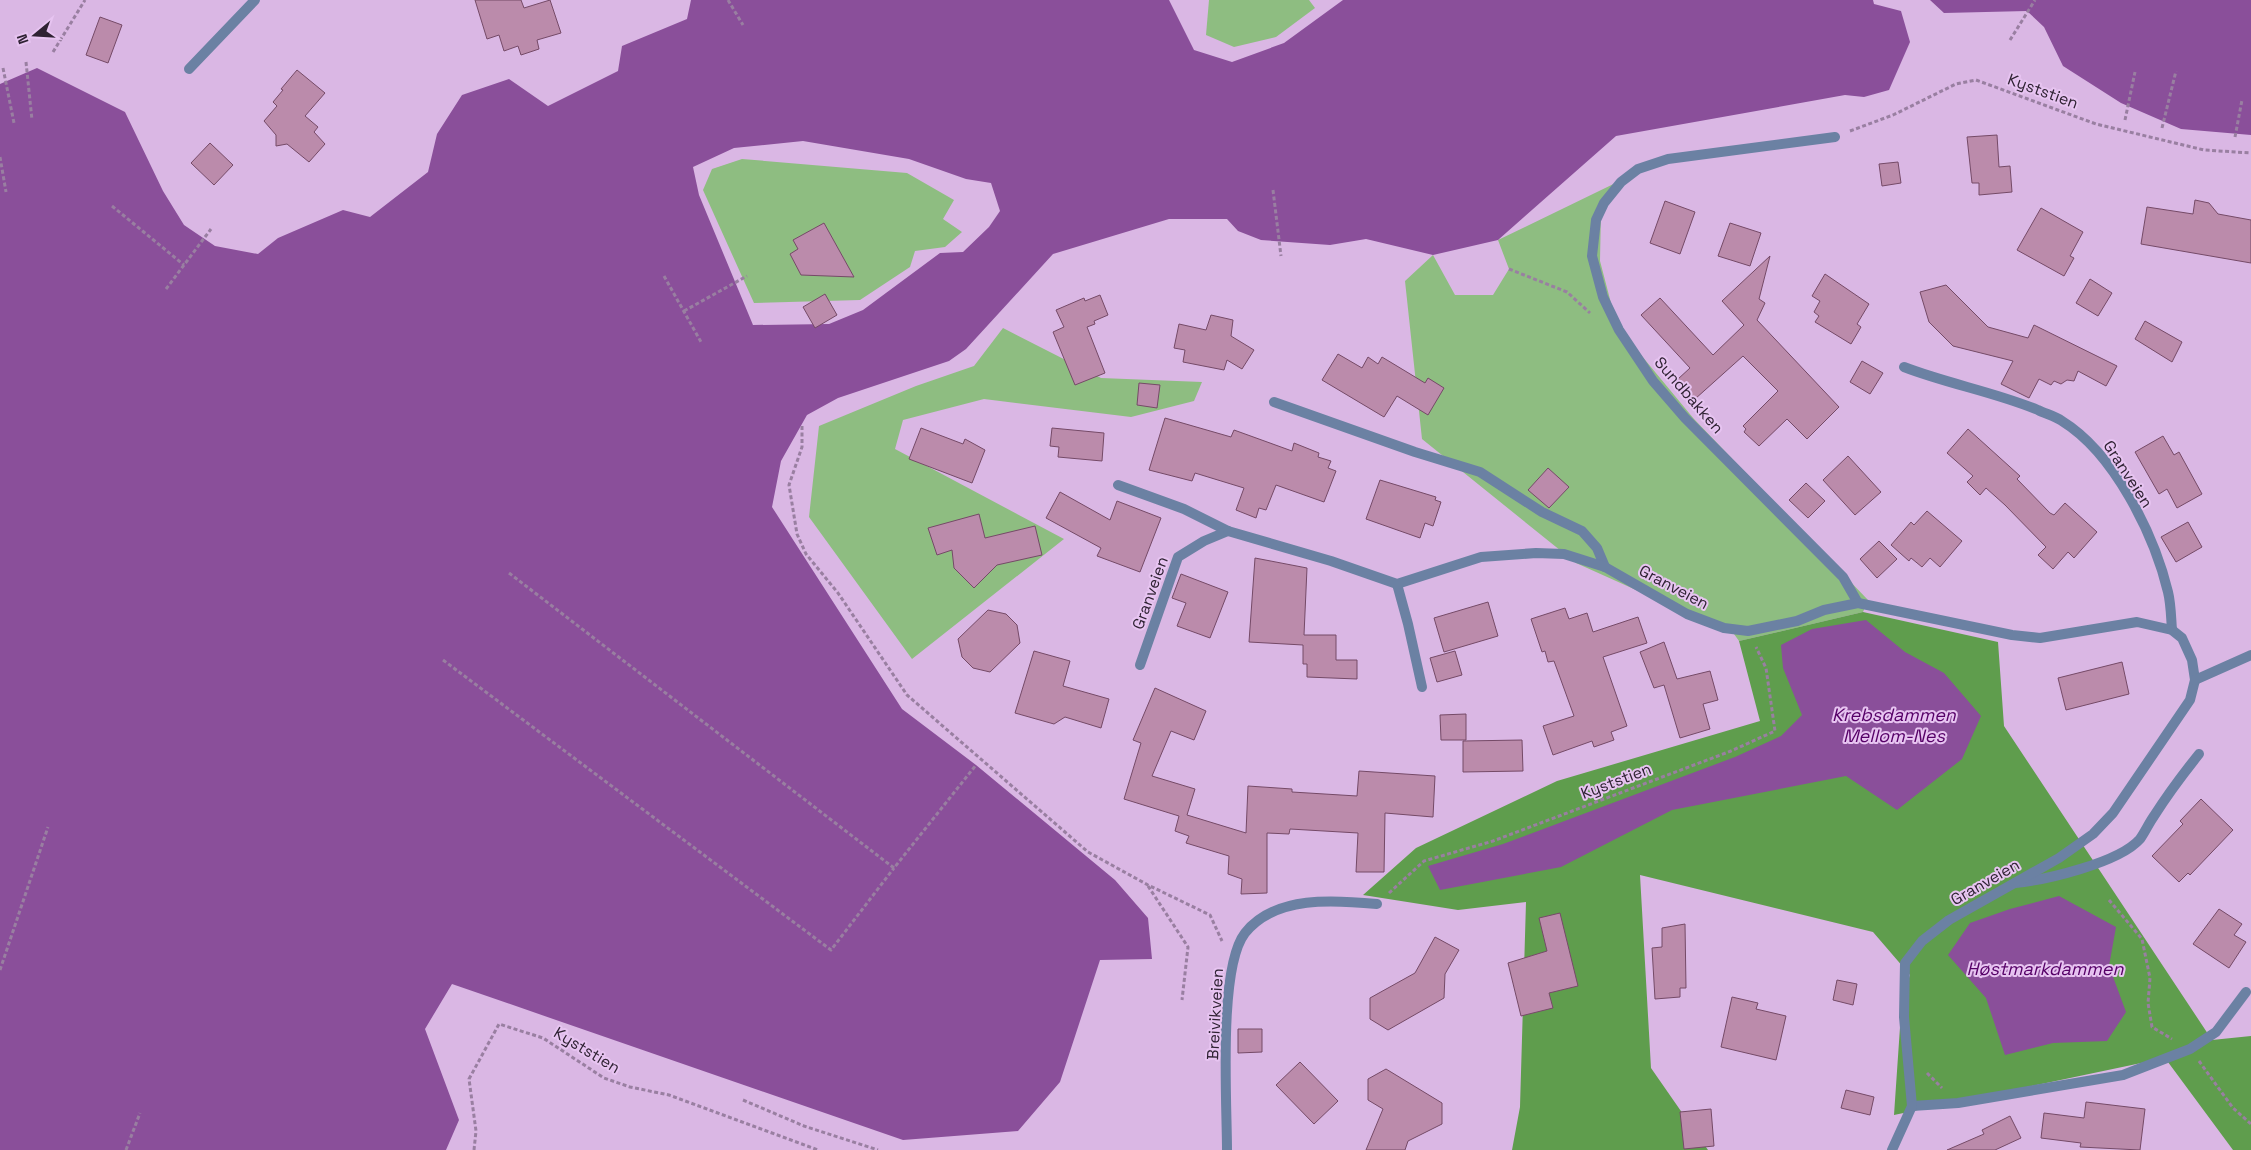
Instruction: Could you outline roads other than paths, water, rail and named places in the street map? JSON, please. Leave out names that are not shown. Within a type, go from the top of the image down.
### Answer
[{"type":"street","points":[[189,69],[255,0]]},
{"type":"street","name":"Sundbakken","points":[[1835,137],[1668,159],[1638,169],[1621,182],[1604,203],[1596,220],[1592,256],[1603,297],[1619,330],[1653,381],[1685,418],[1844,578],[1858,603]]},
{"type":"street","name":"Granveien","points":[[1904,367],[1936,380],[2014,400],[2062,420],[2094,447],[2133,502],[2153,548],[2169,593],[2172,630]]},
{"type":"street","points":[[1274,402],[1415,452],[1480,472],[1542,512],[1582,531],[1597,548],[1605,567]]},
{"type":"street","points":[[1118,484],[1184,509],[1228,531],[1330,561],[1397,584],[1422,687]]},
{"type":"street","name":"Granveien","points":[[1140,664],[1178,557],[1204,541],[1228,531]]},
{"type":"street","name":"Granveien","points":[[1397,584],[1481,557],[1536,553],[1564,554],[1605,567],[1687,614],[1724,628],[1748,631],[1797,622],[1824,610],[1858,603],[2012,635],[2040,638],[2138,622],[2172,630],[2182,638],[2192,660],[2195,680],[2190,700],[2113,813],[2093,834],[2059,858],[1949,920],[1922,941],[1905,963],[1904,1017],[1912,1106],[1892,1150]]},
{"type":"street","points":[[2195,680],[2251,655]]},
{"type":"street","points":[[2014,883],[2038,881],[2089,866],[2127,849],[2139,839],[2178,781],[2199,754]]},
{"type":"street","name":"Breivikveien","points":[[1227,1150],[1227,1019],[1232,962],[1245,933],[1263,918],[1290,906],[1330,900],[1377,904]]},
{"type":"street","points":[[1912,1106],[1958,1103],[2123,1075],[2190,1049],[2216,1032],[2246,992]]},
{"type":"water","points":[[691,0],[1169,0],[1194,50],[1232,62],[1284,43],[1343,0],[1873,0],[1874,4],[1901,11],[1910,42],[1889,90],[1864,97],[1845,95],[1616,136],[1498,240],[1433,255],[1366,239],[1330,245],[1261,240],[1238,231],[1227,219],[1169,219],[1053,254],[966,349],[949,361],[838,398],[807,415],[781,461],[772,507],[902,709],[976,765],[1115,880],[1148,918],[1152,959],[1100,960],[1060,1082],[1018,1131],[903,1140],[452,984],[425,1029],[459,1120],[446,1150],[0,1150],[0,84],[37,68],[125,112],[163,191],[184,225],[215,246],[258,254],[278,238],[343,210],[370,217],[428,172],[437,134],[462,95],[509,79],[548,106],[618,71],[622,46],[687,19]],"holes":[[[803,141],[909,159],[966,179],[991,183],[1000,211],[989,227],[963,252],[940,253],[863,310],[829,324],[753,325],[699,195],[693,167],[734,148]]]},
{"type":"water","points":[[1930,0],[2251,0],[2251,135],[2181,129],[2121,103],[2063,66],[2044,27],[2027,11],[1944,13]]},
{"type":"water","name":"Krebsdammen Mellom-Nes","points":[[1866,620],[1905,652],[1944,673],[1981,716],[1962,759],[1897,810],[1846,776],[1672,810],[1561,867],[1440,890],[1428,866],[1503,844],[1735,757],[1781,736],[1802,715],[1783,668],[1781,645],[1812,629]]},
{"type":"water","name":"Høstmarkdammen","points":[[2059,896],[2116,927],[2109,966],[2126,1012],[2107,1041],[2053,1043],[2005,1055],[1986,998],[1948,955],[1970,923],[2010,909]]}]
